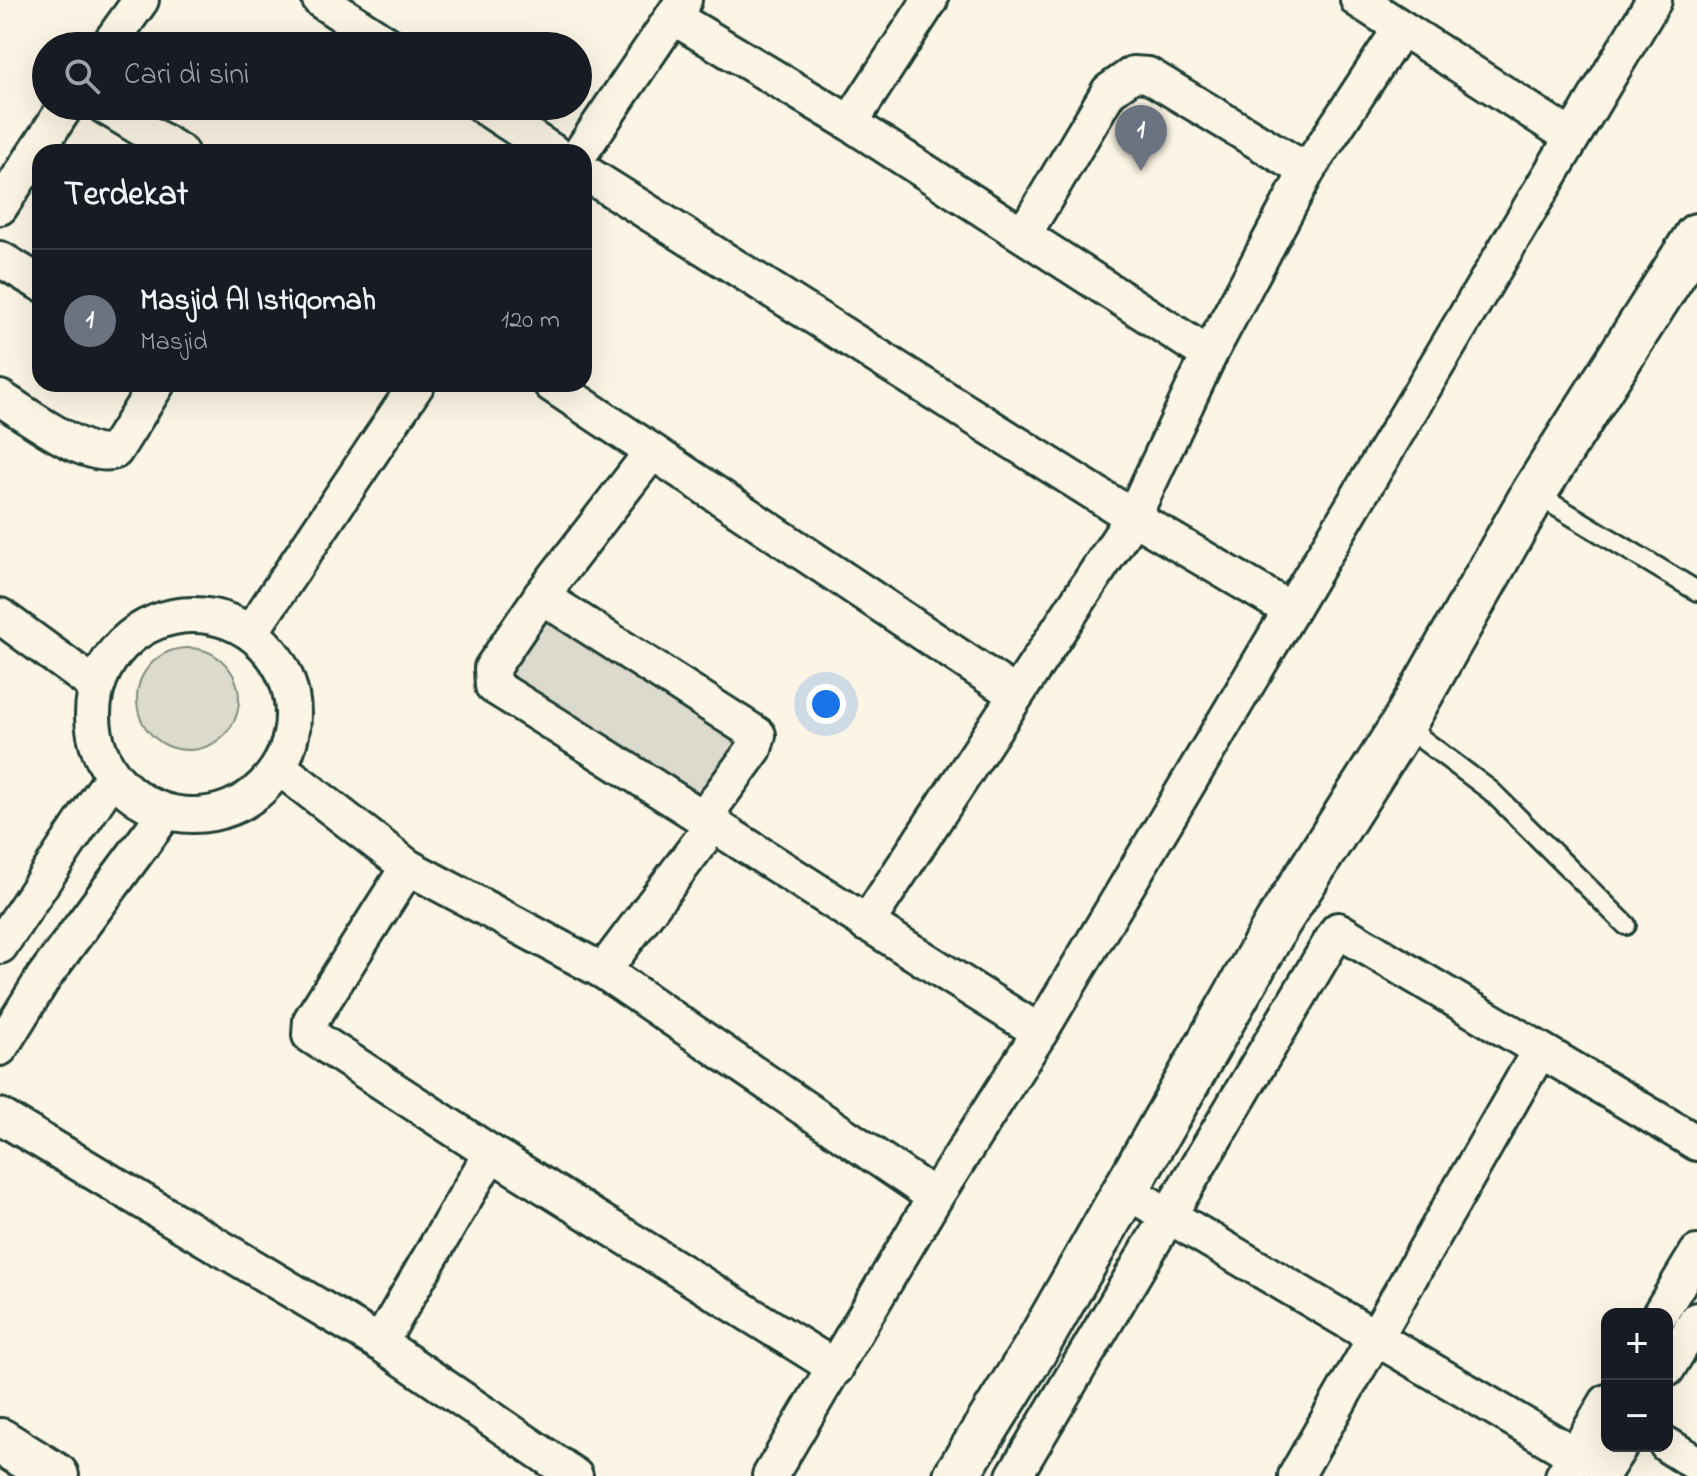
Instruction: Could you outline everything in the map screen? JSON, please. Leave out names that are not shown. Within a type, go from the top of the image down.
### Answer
[{"type":"main road","points":[[956,1476],[1034,1351],[1277,924],[1403,725],[1534,493],[1697,236]]},
{"type":"main road","points":[[0,1441],[56,1476]]},
{"type":"street","points":[[118,32],[141,0]]},
{"type":"street","points":[[320,0],[369,32]]},
{"type":"street","points":[[850,123],[930,0]]},
{"type":"street","points":[[1358,0],[1570,136]]},
{"type":"street","points":[[770,1476],[935,1197],[1040,1032],[1570,136],[1654,0]]},
{"type":"street","points":[[586,144],[679,9],[1209,355]]},
{"type":"street","points":[[866,924],[1133,517],[1209,355],[1307,171],[1401,28]]},
{"type":"street","points":[[1024,234],[1109,91],[1133,74],[1148,75],[1307,171]]},
{"type":"street","points":[[41,144],[57,120]]},
{"type":"street","points":[[127,120],[167,144]]},
{"type":"street","points":[[504,120],[541,144]]},
{"type":"street","points":[[0,207],[32,158]]},
{"type":"street","points":[[592,177],[1133,517],[1289,609]]},
{"type":"street","points":[[0,259],[32,278]]},
{"type":"street","points":[[0,398],[85,449],[107,454],[115,451],[152,392]]},
{"type":"street","points":[[251,632],[412,392]]},
{"type":"street","points":[[563,392],[1015,694]]},
{"type":"street","points":[[652,452],[541,596],[492,668],[493,686],[710,819],[866,924],[1040,1032]]},
{"type":"street","points":[[541,596],[758,735],[754,749],[710,819],[603,971]]},
{"type":"street","points":[[191,613],[223,618],[251,632],[278,659],[293,694],[294,732],[280,768],[259,792],[231,809],[198,815],[166,812],[136,797],[113,776],[98,748],[92,717],[96,686],[110,657],[132,634],[160,619],[191,613]]},
{"type":"street","points":[[0,616],[96,686]]},
{"type":"street","points":[[280,768],[408,867],[603,971],[935,1197]]},
{"type":"street","points":[[0,946],[113,776]]},
{"type":"street","points":[[0,1048],[44,977],[166,812]]},
{"type":"street","points":[[408,867],[311,1020],[308,1030],[315,1039],[491,1153],[836,1368]]},
{"type":"street","points":[[1014,1476],[1338,930],[1697,1143]]},
{"type":"street","points":[[1296,1476],[1540,1050]]},
{"type":"street","points":[[0,1116],[380,1343],[575,1476]]},
{"type":"street","points":[[380,1343],[491,1153]]},
{"type":"street","points":[[1125,1190],[1376,1338],[1580,1469]]},
{"type":"street","points":[[1664,1308],[1697,1253]]},
{"type":"street","points":[[1673,1359],[1697,1320]]},
{"type":"street","points":[[1580,1469],[1601,1417]]},
{"type":"street","points":[[1673,1449],[1697,1464]]},
{"type":"street","points":[[1580,1469],[1610,1452]]},
{"type":"lane","points":[[1534,493],[1697,591]]},
{"type":"lane","points":[[1403,725],[1491,791],[1626,925]]},
{"type":"shaded area","points":[[542,597],[758,736],[705,814],[493,681]]},
{"type":"shaded area","points":[[188,648],[207,652],[224,663],[235,680],[239,699],[235,718],[224,735],[207,746],[188,750],[169,746],[152,735],[141,718],[137,699],[141,680],[152,663],[169,652]]},
{"type":"place","name":"Masjid Al Istiqomah","points":[[1141,171]]}]
